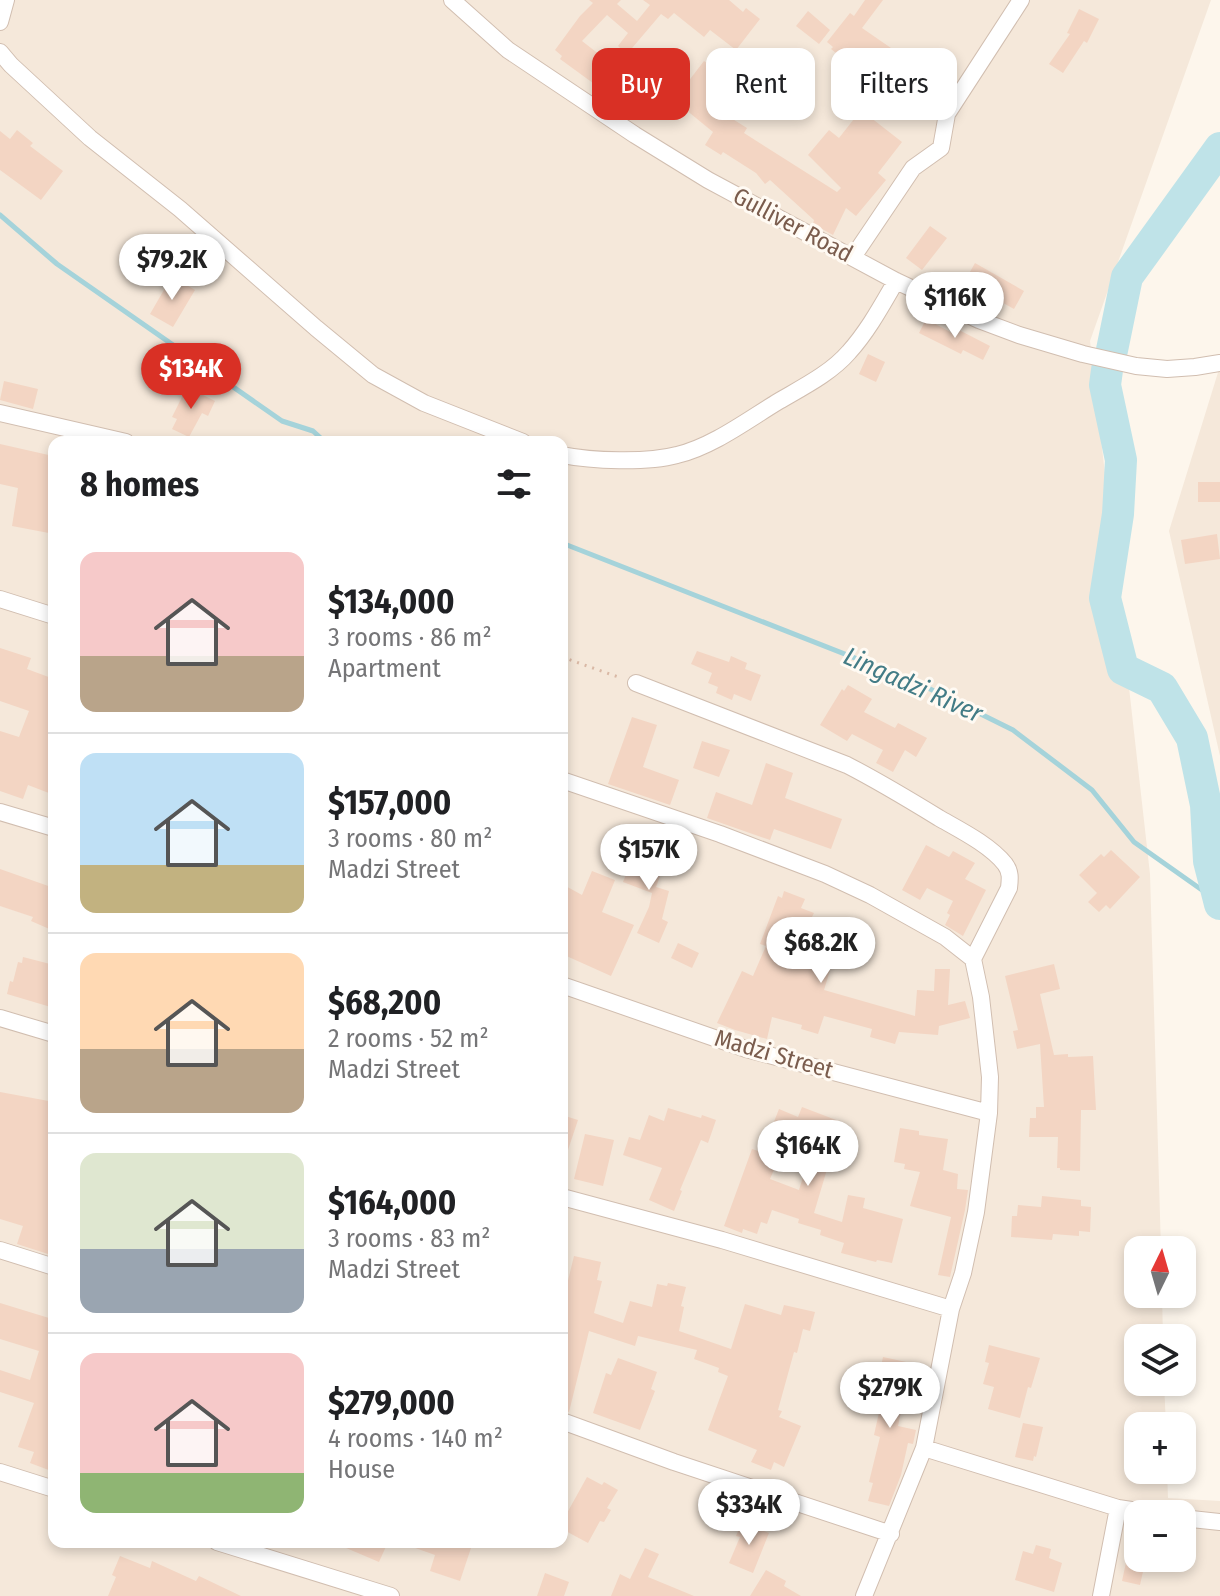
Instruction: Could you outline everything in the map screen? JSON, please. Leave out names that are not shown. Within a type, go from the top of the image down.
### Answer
[{"type":"street","points":[[0,22],[6,0]]},
{"type":"street","name":"Gulliver Road","points":[[452,0],[508,50],[635,135],[708,180],[896,281],[1006,330],[1083,354],[1136,366],[1167,369],[1220,363]]},
{"type":"street","points":[[853,257],[913,168],[941,148],[947,114],[1021,0]]},
{"type":"street","points":[[0,52],[90,138],[180,209],[373,375],[424,403],[508,436]]},
{"type":"street","points":[[568,456],[661,458],[705,445],[828,371],[847,355],[863,336],[896,281]]},
{"type":"street","points":[[0,413],[100,436]]},
{"type":"street","points":[[0,599],[48,614]]},
{"type":"street","points":[[636,683],[869,776],[971,837],[998,857],[1008,867],[1011,877],[1009,888],[973,959],[981,997],[990,1077],[989,1113],[976,1212],[963,1273],[951,1309],[924,1448],[864,1596]]},
{"type":"street","points":[[568,782],[825,874],[945,937],[973,959]]},
{"type":"street","points":[[0,812],[48,826]]},
{"type":"street","name":"Madzi Street","points":[[568,987],[746,1049],[989,1113]]},
{"type":"street","points":[[0,1018],[48,1032]]},
{"type":"street","points":[[568,1199],[722,1240],[951,1309]]},
{"type":"street","points":[[0,1250],[48,1265]]},
{"type":"street","points":[[568,1423],[891,1534]]},
{"type":"street","points":[[924,1448],[1124,1509]]},
{"type":"street","points":[[0,1472],[48,1487]]},
{"type":"street","points":[[1101,1596],[1118,1508]]},
{"type":"street","points":[[1196,1519],[1220,1522]]},
{"type":"street","points":[[236,1548],[391,1596]]},
{"type":"path","points":[[568,659],[636,683]]},
{"type":"shaded area","points":[[0,0],[1211,0],[1090,341],[1150,874],[1161,1236],[1124,1236],[1124,1308],[1162,1308],[1163,1324],[1124,1324],[1124,1396],[1165,1396],[1165,1412],[1124,1412],[1124,1484],[1168,1484],[1168,1498],[1220,1501],[1220,1596],[0,1596]]},
{"type":"shaded area","points":[[1220,366],[1220,756],[1169,531]]},
{"type":"building","points":[[589,0],[621,0],[617,4],[637,21],[650,5],[643,0],[729,0],[743,12],[746,8],[760,19],[738,48],[733,48],[710,30],[704,37],[674,13],[668,19],[661,14],[632,48],[620,48],[618,46],[628,33],[607,15],[582,41],[592,49],[592,82],[560,59],[562,56],[555,50],[593,3]]},
{"type":"building","points":[[865,0],[883,0],[862,28],[891,48],[832,48],[827,42],[850,13],[854,16]]},
{"type":"building","points":[[1079,9],[1099,19],[1087,43],[1084,41],[1063,73],[1049,64],[1070,34],[1067,33]]},
{"type":"building","points":[[808,11],[830,30],[819,44],[796,26]]},
{"type":"building","points":[[704,61],[706,62],[706,120],[734,120],[747,128],[744,133],[837,192],[841,188],[808,155],[829,130],[839,138],[853,120],[874,120],[902,142],[878,173],[886,180],[856,216],[846,208],[833,235],[813,224],[814,220],[770,180],[765,184],[756,173],[723,152],[721,155],[705,145],[713,132],[690,113],[690,79]]},
{"type":"building","points":[[17,130],[33,143],[30,146],[63,171],[41,200],[0,170],[0,131],[10,139]]},
{"type":"building","points":[[930,226],[947,238],[922,270],[906,258]]},
{"type":"building","points":[[975,263],[1024,291],[1014,309],[985,293],[983,297],[962,286]]},
{"type":"building","points":[[172,276],[195,290],[173,327],[150,314]]},
{"type":"building","points":[[926,319],[956,335],[959,330],[990,346],[983,360],[963,350],[961,354],[919,333]]},
{"type":"building","points":[[868,354],[885,362],[876,382],[859,374]]},
{"type":"building","points":[[4,381],[38,389],[33,409],[0,400]]},
{"type":"building","points":[[187,387],[215,401],[208,416],[202,413],[190,436],[172,429],[177,419],[172,417]]},
{"type":"building","points":[[0,444],[48,455],[48,533],[12,526],[18,488],[0,484]]},
{"type":"building","points":[[1198,482],[1220,482],[1220,502],[1198,502]]},
{"type":"building","points":[[1217,534],[1220,559],[1185,564],[1181,540]]},
{"type":"building","points":[[0,648],[31,658],[27,669],[48,677],[48,793],[28,785],[23,799],[0,791],[0,731],[19,737],[29,711],[0,701]]},
{"type":"building","points":[[697,651],[729,662],[731,656],[747,663],[745,669],[761,675],[751,701],[734,694],[732,700],[716,693],[718,687],[708,683],[712,673],[691,664]]},
{"type":"building","points":[[848,685],[872,699],[864,712],[895,728],[898,723],[927,738],[916,757],[905,750],[893,772],[876,763],[883,750],[852,734],[847,741],[820,725],[842,689],[844,691]]},
{"type":"building","points":[[632,717],[657,725],[643,767],[679,780],[670,805],[608,784]]},
{"type":"building","points":[[702,741],[730,750],[719,777],[693,768]]},
{"type":"building","points":[[766,763],[793,773],[785,798],[842,819],[831,849],[774,829],[770,840],[707,818],[716,792],[752,805]]},
{"type":"building","points":[[926,845],[949,857],[953,851],[975,863],[965,879],[986,890],[963,936],[945,925],[953,901],[927,888],[920,900],[902,890]]},
{"type":"building","points":[[636,849],[666,861],[656,887],[669,891],[662,919],[668,922],[659,943],[637,933],[652,893],[623,882]]},
{"type":"building","points":[[1111,850],[1140,877],[1110,909],[1106,905],[1099,912],[1088,902],[1097,893],[1079,875],[1101,854],[1104,857]]},
{"type":"building","points":[[0,869],[48,886],[48,928],[31,921],[33,917],[0,906]]},
{"type":"building","points":[[592,871],[615,880],[602,912],[634,925],[611,976],[568,957],[568,887],[582,895]]},
{"type":"building","points":[[784,891],[805,899],[801,908],[814,913],[811,919],[822,923],[820,928],[853,941],[848,955],[836,951],[824,990],[915,1016],[917,990],[934,991],[935,969],[950,969],[948,1005],[965,1001],[970,1018],[939,1026],[938,1035],[899,1032],[895,1044],[870,1037],[872,1029],[824,1016],[818,1034],[801,1029],[802,1025],[772,1017],[767,1039],[717,1023],[742,971],[753,976],[766,946],[760,944],[778,896],[782,898]]},
{"type":"building","points":[[678,943],[699,953],[692,968],[671,958]]},
{"type":"building","points":[[23,957],[48,963],[48,1006],[7,994],[18,962],[22,963]]},
{"type":"building","points":[[1054,964],[1060,989],[1040,994],[1054,1055],[1093,1056],[1096,1110],[1081,1110],[1080,1171],[1057,1168],[1058,1137],[1029,1137],[1030,1118],[1036,1118],[1036,1107],[1044,1107],[1040,1044],[1017,1049],[1013,1031],[1018,1030],[1005,976]]},
{"type":"building","points":[[0,1092],[48,1101],[48,1254],[17,1244],[23,1226],[0,1219]]},
{"type":"building","points":[[802,1107],[844,1123],[814,1213],[842,1222],[848,1195],[865,1198],[863,1208],[903,1219],[892,1263],[841,1253],[844,1243],[820,1235],[821,1230],[798,1223],[799,1219],[772,1210],[767,1224],[761,1222],[757,1234],[743,1229],[742,1233],[724,1226],[752,1149],[762,1152],[779,1109],[798,1117]],"holes":[[[781,1153],[807,1164],[799,1190],[770,1179]]]},
{"type":"building","points":[[668,1108],[716,1120],[708,1143],[701,1140],[674,1211],[649,1200],[662,1168],[623,1155],[629,1137],[640,1140],[649,1115],[664,1121]]},
{"type":"building","points":[[568,1117],[578,1120],[568,1150]]},
{"type":"building","points":[[900,1128],[919,1131],[919,1135],[948,1139],[943,1170],[958,1174],[957,1189],[968,1190],[950,1277],[938,1275],[951,1217],[910,1206],[920,1172],[904,1169],[905,1164],[894,1162]]},
{"type":"building","points":[[585,1134],[614,1140],[603,1186],[574,1179]]},
{"type":"building","points":[[1042,1196],[1081,1200],[1081,1206],[1091,1207],[1090,1232],[1079,1231],[1079,1236],[1053,1234],[1052,1240],[1011,1237],[1012,1216],[1017,1216],[1018,1205],[1041,1207]]},
{"type":"building","points":[[574,1256],[601,1262],[597,1280],[602,1281],[594,1313],[623,1323],[630,1301],[652,1307],[657,1284],[686,1287],[679,1331],[731,1349],[745,1304],[781,1315],[784,1305],[815,1312],[810,1331],[803,1329],[797,1353],[794,1352],[778,1410],[782,1411],[779,1417],[801,1426],[784,1467],[774,1462],[771,1470],[751,1462],[757,1450],[708,1430],[728,1376],[718,1372],[719,1368],[694,1359],[697,1350],[638,1336],[635,1346],[589,1331],[568,1412],[568,1280]]},
{"type":"building","points":[[0,1303],[48,1318],[48,1470],[30,1463],[34,1452],[18,1447],[34,1403],[0,1392],[0,1370],[30,1380],[39,1351],[0,1339]]},
{"type":"building","points":[[989,1345],[1040,1358],[1020,1418],[988,1409],[994,1387],[983,1384],[989,1363],[985,1362]]},
{"type":"building","points":[[883,1357],[911,1363],[898,1426],[916,1430],[913,1444],[908,1443],[901,1475],[889,1506],[868,1501],[873,1483],[869,1482],[880,1437],[874,1435],[880,1408],[874,1406],[875,1400],[870,1399],[873,1385],[877,1386]]},
{"type":"building","points":[[618,1358],[657,1372],[651,1389],[655,1391],[640,1430],[593,1413],[606,1373],[611,1375]]},
{"type":"building","points":[[1023,1423],[1043,1427],[1033,1461],[1015,1457]]},
{"type":"building","points":[[587,1477],[618,1490],[607,1508],[611,1510],[604,1522],[600,1521],[588,1543],[568,1532],[568,1511]]},
{"type":"building","points":[[742,1522],[769,1533],[753,1573],[729,1563],[740,1537],[736,1536]]},
{"type":"building","points":[[1036,1545],[1051,1549],[1049,1558],[1062,1563],[1054,1592],[1015,1580],[1023,1551],[1033,1554]]},
{"type":"building","points":[[346,1548],[385,1548],[379,1562]]},
{"type":"building","points":[[415,1548],[471,1548],[460,1581],[430,1571],[435,1555]]},
{"type":"building","points":[[645,1548],[659,1554],[648,1577],[694,1596],[611,1596],[620,1574],[630,1579]]},
{"type":"building","points":[[120,1556],[150,1568],[152,1561],[196,1581],[199,1576],[241,1596],[108,1596]]},
{"type":"building","points":[[766,1570],[786,1581],[784,1586],[801,1596],[750,1596]]},
{"type":"building","points":[[1124,1572],[1143,1572],[1140,1585],[1122,1581]]},
{"type":"building","points":[[545,1573],[569,1582],[564,1596],[537,1596]]},
{"type":"waterway","points":[[1112,350],[1127,277],[1220,148]]},
{"type":"waterway","name":"Lingadzi River","points":[[0,215],[57,264],[282,421],[313,431],[318,436]]},
{"type":"waterway","points":[[1107,370],[1105,385],[1121,460],[1118,514],[1105,598],[1123,669],[1162,688],[1192,738],[1206,805],[1209,861],[1220,904]]},
{"type":"waterway","name":"Lingadzi River","points":[[568,545],[916,682],[1013,730],[1092,790],[1134,842],[1219,902]]}]
